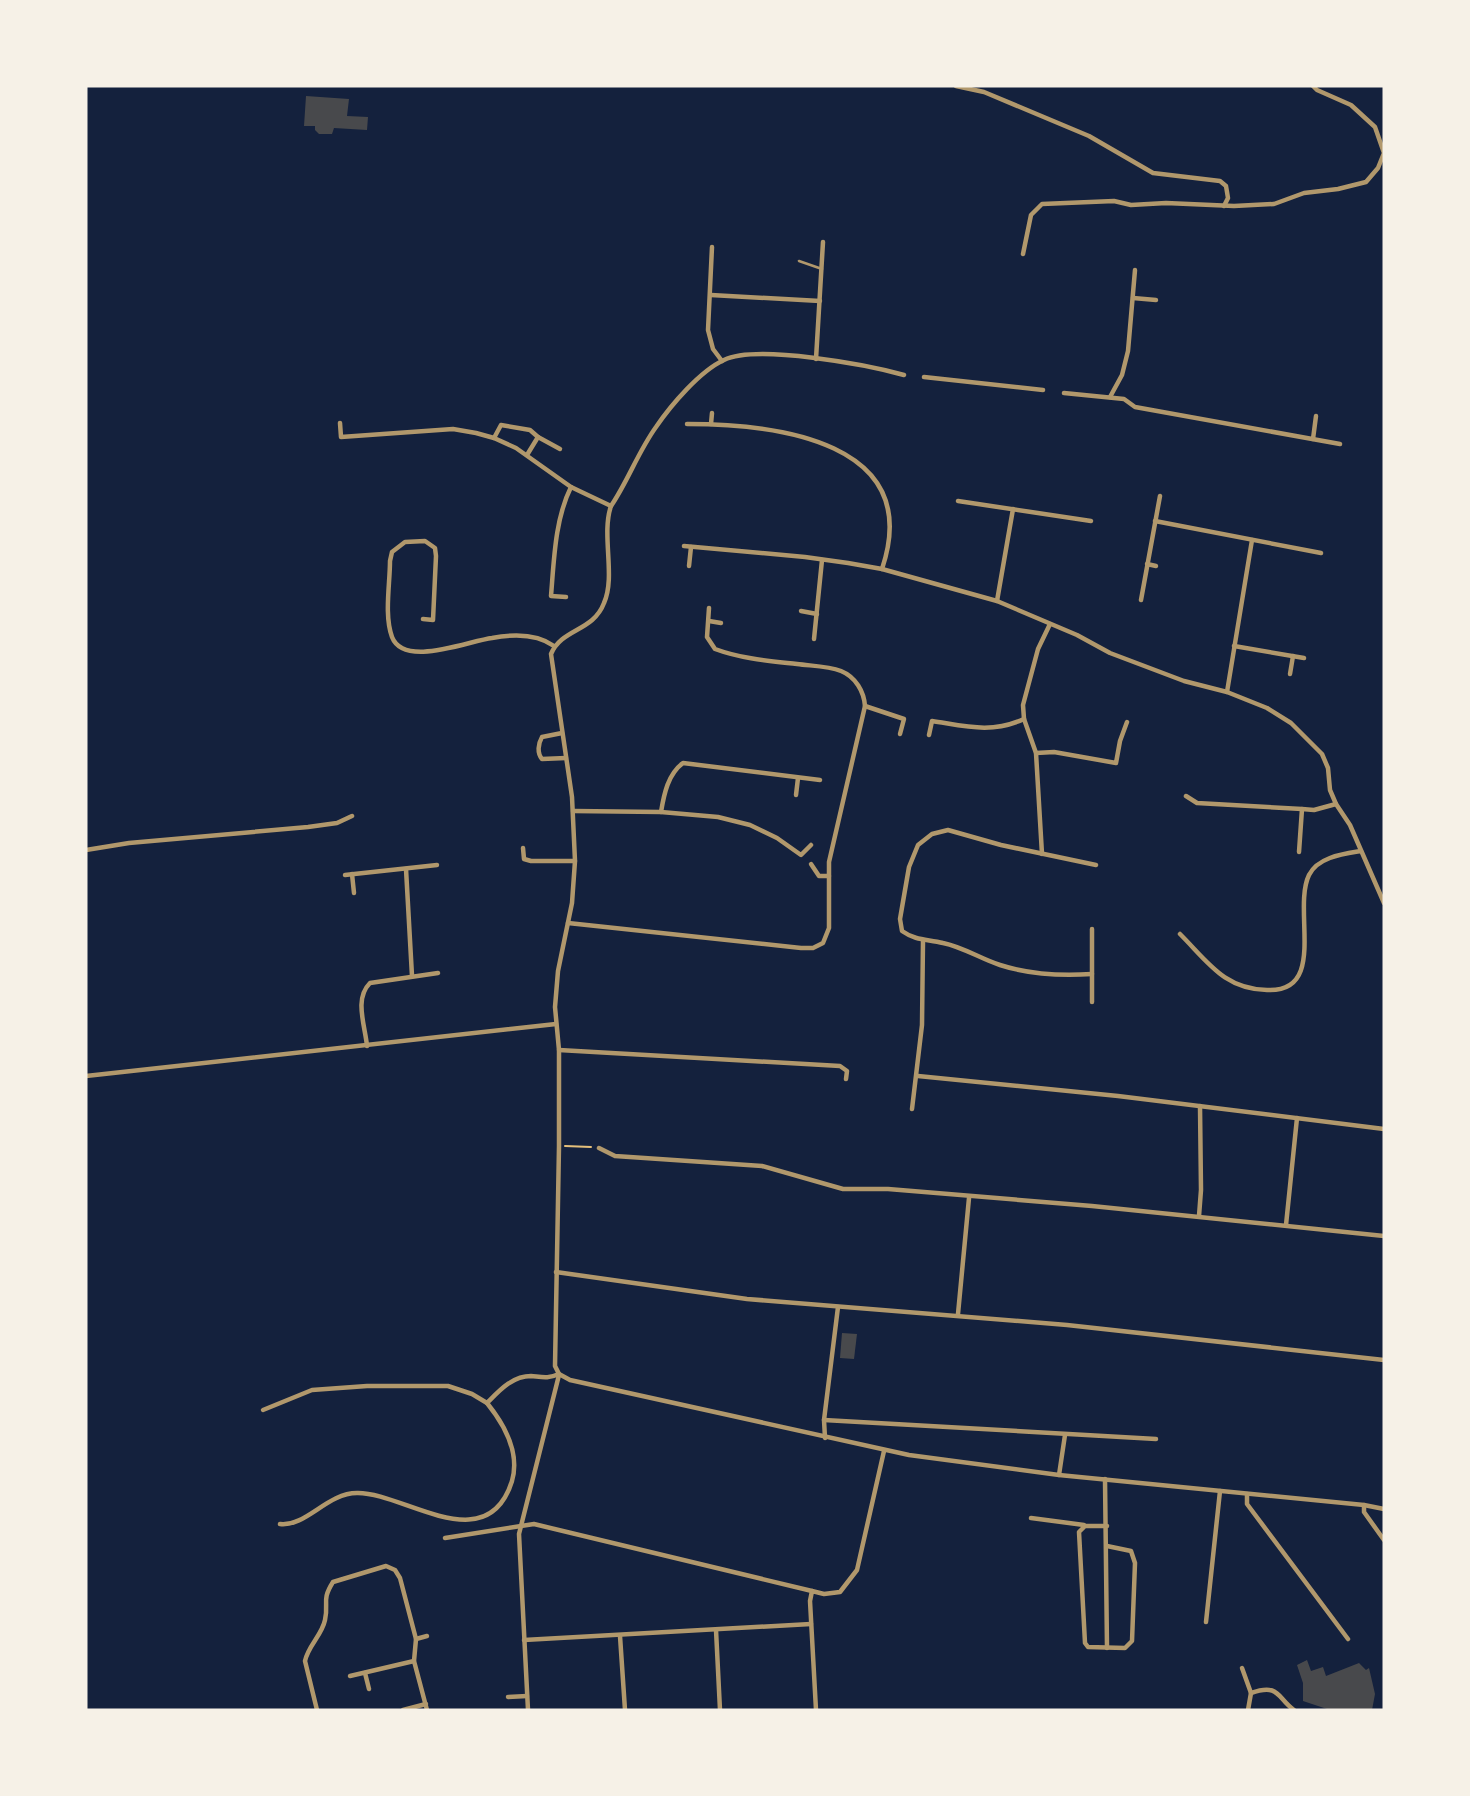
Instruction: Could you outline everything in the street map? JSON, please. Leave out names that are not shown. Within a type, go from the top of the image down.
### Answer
[{"type":"street","points":[[956,86],[984,92],[1088,136],[1153,173],[1220,181],[1226,186],[1228,198],[1224,206]]},
{"type":"street","points":[[1023,254],[1031,215],[1042,204],[1114,201],[1131,205],[1275,204],[1304,193],[1366,182],[1378,167],[1384,153],[1375,127],[1351,105],[1313,86]]},
{"type":"street","points":[[816,359],[822,242]]},
{"type":"street","points":[[712,247],[709,341],[722,361]]},
{"type":"street","points":[[1110,397],[1125,363],[1135,270]]},
{"type":"street","points":[[711,295],[820,301]]},
{"type":"street","points":[[1133,298],[1156,300]]},
{"type":"street","points":[[904,375],[881,368],[816,359],[748,354],[722,361],[692,386],[657,425],[611,506],[607,518],[608,575],[604,603],[586,627],[560,639],[551,654],[573,811],[575,861],[568,923],[558,971],[556,1024],[559,1050],[559,1146],[555,1366],[559,1374],[570,1380],[884,1451],[1059,1475],[1384,1509]]},
{"type":"street","points":[[924,377],[1043,390]]},
{"type":"street","points":[[1064,393],[1110,397],[1124,400],[1135,407],[1340,444]]},
{"type":"street","points":[[711,424],[712,413]]},
{"type":"street","points":[[1313,439],[1317,416]]},
{"type":"street","points":[[340,423],[341,437],[453,429],[495,438],[527,454],[571,486],[611,506]]},
{"type":"street","points":[[687,424],[785,431],[837,449],[856,463],[872,477],[884,495],[890,536],[882,569]]},
{"type":"street","points":[[495,438],[501,425],[530,430],[559,449]]},
{"type":"street","points":[[527,454],[538,437]]},
{"type":"street","points":[[566,597],[551,596],[555,551],[564,501],[571,486]]},
{"type":"street","points":[[1141,600],[1160,496]]},
{"type":"street","points":[[958,501],[1091,521]]},
{"type":"street","points":[[998,601],[1013,509]]},
{"type":"street","points":[[1155,521],[1321,553]]},
{"type":"street","points":[[1227,692],[1252,540]]},
{"type":"street","points":[[423,619],[433,620],[435,548],[425,541],[405,542],[392,552],[390,561],[389,618],[392,638],[399,647],[406,651],[426,652],[494,637],[524,635],[545,640],[554,646]]},
{"type":"street","points":[[684,546],[822,559],[882,569],[998,601],[1110,653],[1267,708],[1291,723],[1322,754],[1336,804],[1350,825],[1384,904]]},
{"type":"street","points":[[689,566],[691,547]]},
{"type":"street","points":[[814,639],[822,559]]},
{"type":"street","points":[[1147,564],[1156,566]]},
{"type":"street","points":[[568,923],[712,940],[813,948],[823,943],[829,928],[829,862],[864,706],[860,689],[854,680],[843,672],[825,667],[750,658],[715,649],[707,638],[709,608]]},
{"type":"street","points":[[801,611],[817,614]]},
{"type":"street","points":[[709,621],[721,623]]},
{"type":"street","points":[[1042,854],[1036,753],[1024,719],[1023,705],[1038,649],[1050,624]]},
{"type":"street","points":[[1234,646],[1304,658]]},
{"type":"street","points":[[1290,674],[1293,656]]},
{"type":"street","points":[[864,706],[904,719],[900,734]]},
{"type":"street","points":[[929,735],[932,721],[987,729],[1005,728],[1024,719]]},
{"type":"street","points":[[1036,753],[1054,752],[1116,763],[1127,722]]},
{"type":"street","points":[[562,733],[542,737],[538,743],[539,755],[542,759],[566,758]]},
{"type":"street","points":[[660,812],[669,781],[675,769],[683,763],[820,780]]},
{"type":"street","points":[[796,795],[798,778]]},
{"type":"street","points":[[1186,796],[1196,803],[1314,810],[1336,804]]},
{"type":"street","points":[[1298,852],[1302,809]]},
{"type":"street","points":[[573,811],[660,812],[718,817],[750,825],[777,838],[802,855],[811,845]]},
{"type":"street","points":[[86,850],[337,823],[352,816]]},
{"type":"street","points":[[1092,974],[1019,970],[943,942],[912,938],[902,931],[900,919],[909,867],[918,845],[932,834],[948,830],[1001,845],[1097,865]]},
{"type":"street","points":[[523,848],[524,859],[531,862],[575,861]]},
{"type":"street","points":[[1180,934],[1219,975],[1231,982],[1257,990],[1284,989],[1294,985],[1303,966],[1309,875],[1325,860],[1361,851]]},
{"type":"street","points":[[811,864],[818,876],[828,876]]},
{"type":"street","points":[[345,875],[437,865]]},
{"type":"street","points":[[406,869],[412,976]]},
{"type":"street","points":[[352,874],[354,893]]},
{"type":"street","points":[[1092,929],[1092,1002]]},
{"type":"street","points":[[912,1109],[922,1025],[923,941]]},
{"type":"street","points":[[367,1046],[361,998],[364,989],[370,984],[436,972]]},
{"type":"street","points":[[86,1075],[556,1024]]},
{"type":"street","points":[[559,1050],[840,1066],[847,1071],[846,1079]]},
{"type":"street","points":[[918,1076],[1384,1129]]},
{"type":"street","points":[[1199,1216],[1200,1106]]},
{"type":"street","points":[[1286,1226],[1297,1118]]},
{"type":"street","points":[[599,1148],[615,1156],[762,1166],[843,1189],[888,1189],[1199,1216],[1384,1236]]},
{"type":"street","points":[[958,1314],[969,1198]]},
{"type":"street","points":[[556,1272],[747,1298],[958,1314],[1384,1360]]},
{"type":"street","points":[[825,1438],[824,1420],[838,1307]]},
{"type":"street","points":[[487,1403],[500,1389],[518,1378],[548,1378],[559,1374]]},
{"type":"street","points":[[528,1710],[519,1539],[559,1374]]},
{"type":"street","points":[[263,1410],[312,1390],[369,1385],[448,1385],[487,1403],[505,1432],[514,1458],[510,1486],[501,1500],[489,1512],[470,1519],[454,1520],[357,1493],[343,1495],[324,1503],[297,1522],[280,1524]]},
{"type":"street","points":[[824,1420],[1156,1439]]},
{"type":"street","points":[[1059,1475],[1065,1435]]},
{"type":"street","points":[[445,1538],[534,1524],[824,1594],[840,1592],[857,1570],[884,1451]]},
{"type":"street","points":[[1105,1479],[1107,1648]]},
{"type":"street","points":[[1206,1622],[1220,1491]]},
{"type":"street","points":[[1247,1494],[1247,1504],[1348,1639]]},
{"type":"street","points":[[1364,1505],[1364,1512],[1384,1540]]},
{"type":"street","points":[[1031,1518],[1107,1526]]},
{"type":"street","points":[[1085,1525],[1079,1532],[1085,1643],[1088,1647],[1125,1648],[1132,1641],[1135,1563],[1131,1550],[1107,1546]]},
{"type":"street","points":[[317,1710],[305,1661],[306,1654],[326,1619],[325,1595],[333,1582],[386,1566],[395,1570],[400,1578],[415,1639],[414,1661],[426,1707],[402,1710]]},
{"type":"street","points":[[811,1591],[816,1710]]},
{"type":"street","points":[[524,1640],[811,1624]]},
{"type":"street","points":[[716,1630],[720,1710]]},
{"type":"street","points":[[415,1639],[427,1636]]},
{"type":"street","points":[[620,1636],[625,1710]]},
{"type":"street","points":[[350,1676],[414,1661]]},
{"type":"street","points":[[1242,1668],[1251,1693],[1248,1710]]},
{"type":"street","points":[[365,1673],[369,1689]]},
{"type":"street","points":[[1251,1693],[1260,1690],[1275,1692],[1294,1710]]},
{"type":"street","points":[[508,1697],[527,1696]]},
{"type":"lane","points":[[799,261],[822,269]]},
{"type":"path","points":[[559,1146],[599,1148]]},
{"type":"building","points":[[306,96],[349,99],[347,116],[368,117],[367,130],[334,128],[332,134],[319,134],[315,126],[304,126]]},
{"type":"building","points":[[842,1333],[857,1334],[854,1359],[840,1358]]},
{"type":"building","points":[[1307,1660],[1311,1671],[1323,1667],[1326,1676],[1359,1663],[1366,1670],[1369,1668],[1375,1694],[1372,1710],[1330,1710],[1303,1701],[1303,1683],[1297,1665]]}]
